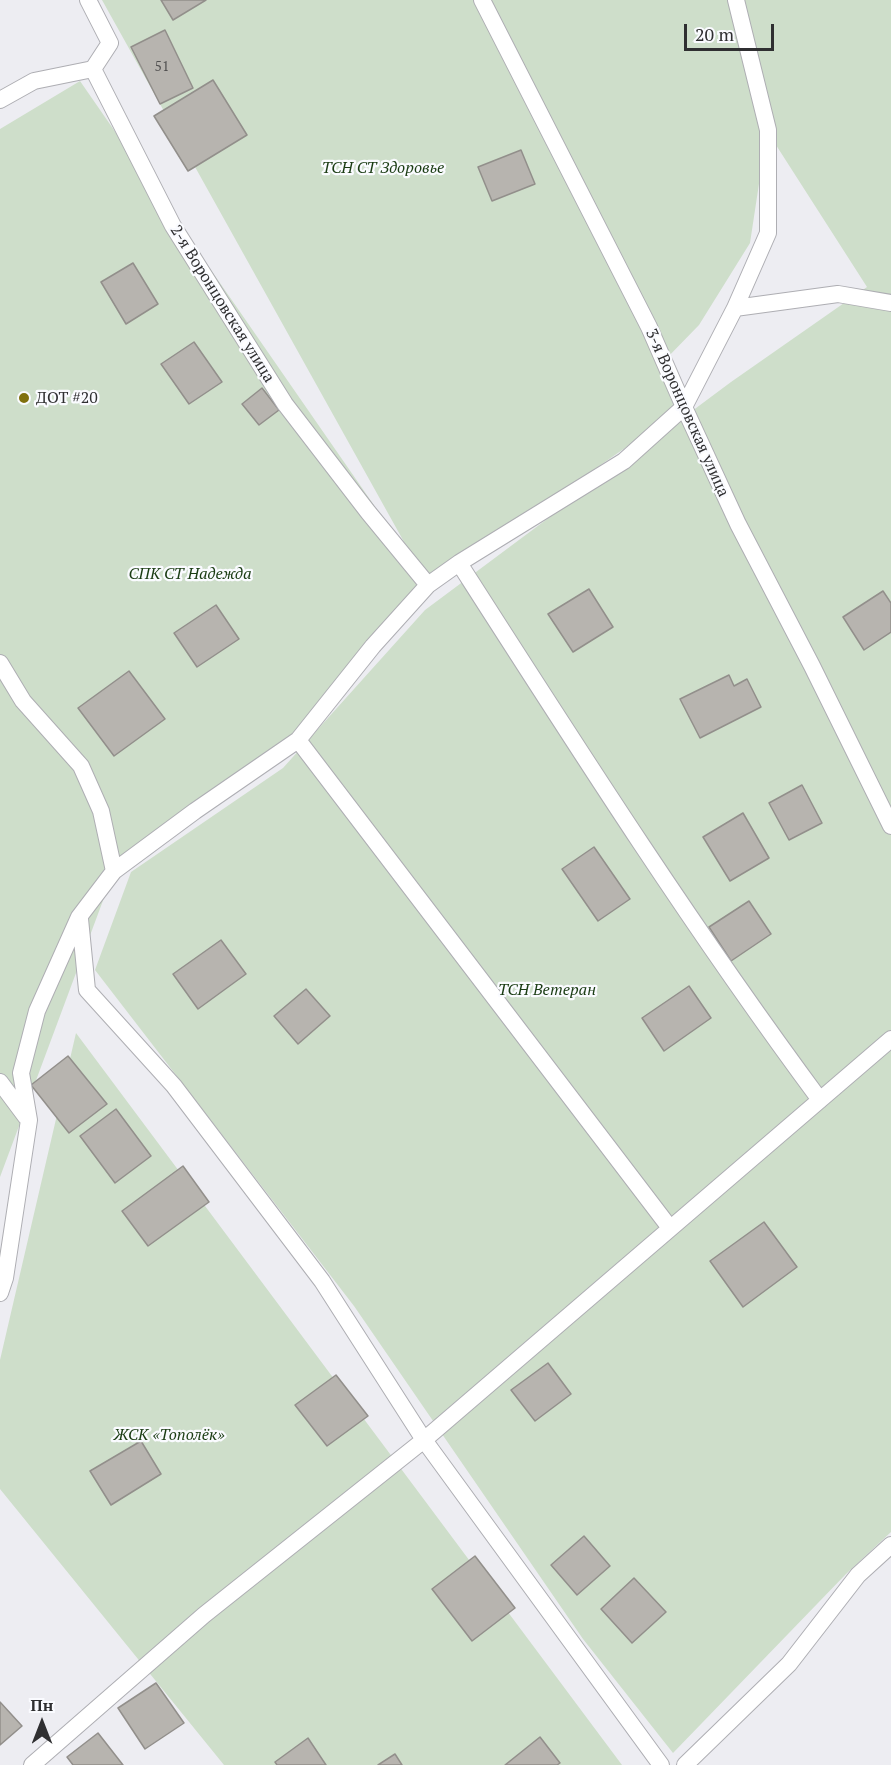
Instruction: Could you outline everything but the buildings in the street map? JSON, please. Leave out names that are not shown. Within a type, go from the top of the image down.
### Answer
[{"type":"lane","points":[[0,100],[34,81],[93,69],[110,43],[88,0]]},
{"type":"lane","name":"3-я Воронцовская улица","points":[[482,0],[649,327],[738,524],[812,666],[891,826]]},
{"type":"lane","points":[[0,1293],[5,1278],[29,1120],[21,1073],[37,1011],[79,917],[114,871],[195,811],[298,740],[373,646],[428,585],[459,563],[624,461],[684,407],[735,308],[768,233],[768,130],[736,0]]},
{"type":"lane","name":"2-я Воронцовская улица","points":[[93,69],[173,226],[285,404],[368,512],[428,585]]},
{"type":"lane","points":[[735,308],[838,294],[891,303]]},
{"type":"lane","points":[[459,563],[587,764],[757,1015],[820,1100]]},
{"type":"lane","points":[[0,663],[23,701],[81,766],[101,811],[114,871]]},
{"type":"lane","points":[[298,740],[670,1228]]},
{"type":"lane","points":[[79,917],[87,990],[174,1086],[322,1281],[424,1440],[662,1765]]},
{"type":"lane","points":[[32,1765],[204,1615],[424,1440],[891,1039]]},
{"type":"lane","points":[[0,1082],[29,1120]]},
{"type":"lane","points":[[685,1765],[789,1664],[858,1575],[891,1545]]},
{"type":"green space","points":[[102,0],[891,0],[891,1532],[846,1574],[673,1753],[583,1639],[354,1306],[95,970],[131,872],[283,768],[425,610],[731,382],[867,287],[767,131],[750,243],[699,325],[664,361],[684,407],[428,585],[298,740],[114,871],[0,1177],[0,129],[80,81],[423,576]]},
{"type":"green space","name":"ЖСК «Тополёк»","points":[[76,1033],[622,1765],[224,1765],[0,1489],[0,1360]]},
{"type":"place","name":"ДОТ #20","points":[[24,398]]},
{"type":"park label","name":"ТСН СТ Здоровье","points":[[383,168]]},
{"type":"park label","name":"СПК СТ Надежда","points":[[190,574]]},
{"type":"park label","name":"ТСН Ветеран","points":[[547,990]]}]
